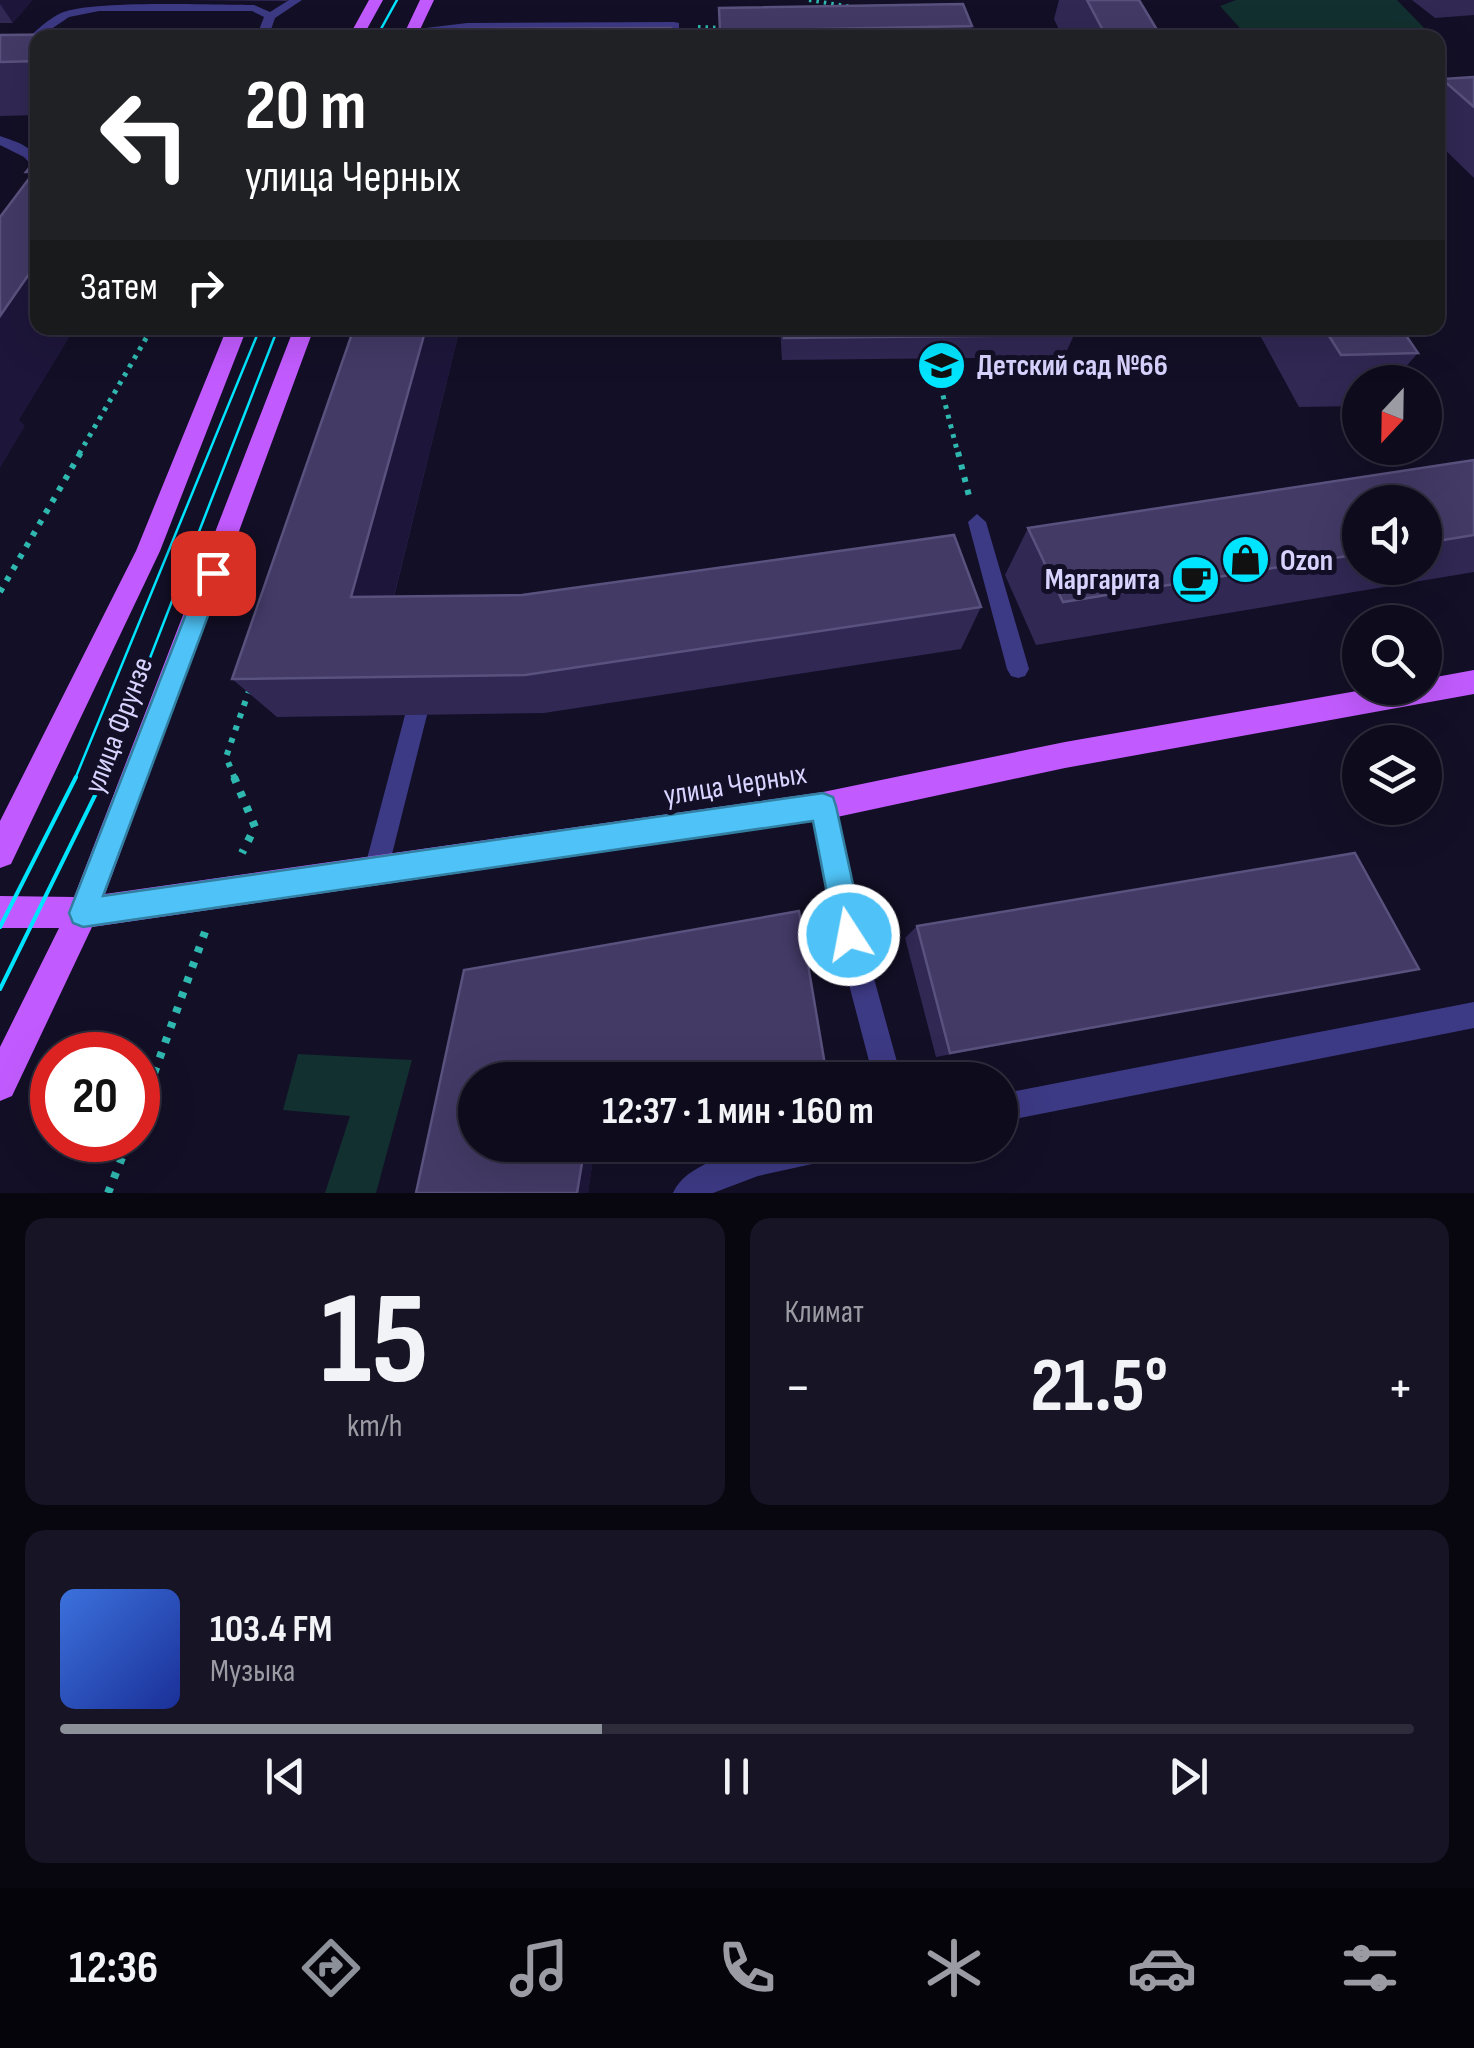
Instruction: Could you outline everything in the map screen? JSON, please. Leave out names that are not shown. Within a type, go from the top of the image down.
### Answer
[{"type":"main road","points":[[357,30],[376,0]]},
{"type":"main road","points":[[412,30],[427,0]]},
{"type":"main road","name":"улица Фрунзе","points":[[0,853],[148,550],[235,335]]},
{"type":"main road","name":"улица Фрунзе","points":[[0,1084],[83,913],[301,335]]},
{"type":"main road","name":"улица Черных","points":[[0,912],[83,913],[375,874],[823,806],[1065,755],[1474,682]]},
{"type":"street","points":[[542,30],[674,26]]},
{"type":"lane","points":[[45,30],[66,14],[72,0]]},
{"type":"lane","points":[[265,30],[270,16],[296,0]]},
{"type":"lane","points":[[66,14],[156,4],[254,8],[270,16]]},
{"type":"lane","points":[[0,80],[8,61],[30,42]]},
{"type":"lane","points":[[0,140],[30,154]]},
{"type":"lane","points":[[976,522],[1018,669]]},
{"type":"lane","points":[[375,874],[416,715]]},
{"type":"lane","points":[[823,806],[849,935],[883,1062]]},
{"type":"lane","points":[[1018,1104],[1474,1015]]},
{"type":"lane","points":[[688,1193],[700,1183],[769,1162]]},
{"type":"path","points":[[809,0],[864,9]]},
{"type":"path","points":[[674,26],[741,27]]},
{"type":"path","points":[[0,592],[148,335]]},
{"type":"path","points":[[938,376],[976,522]]},
{"type":"path","points":[[226,758],[252,683]]},
{"type":"path","points":[[108,1193],[120,1162]]},
{"type":"green space","points":[[1236,0],[1397,0],[1426,30],[1242,30],[1220,6]]},
{"type":"green space","points":[[298,1054],[412,1060],[376,1193],[325,1193],[350,1116],[283,1110]]},
{"type":"building","points":[[1087,0],[1139,0],[1157,30],[1103,30]]},
{"type":"building","points":[[963,4],[972,26],[720,30],[719,8]]},
{"type":"building","points":[[671,28],[671,30],[458,29]]},
{"type":"building","points":[[0,35],[30,35],[30,61],[0,62]]},
{"type":"building","points":[[1474,77],[1474,107],[1445,82]]},
{"type":"building","points":[[30,177],[30,273],[0,316],[0,217]]},
{"type":"building","points":[[352,335],[424,335],[351,597],[522,595],[954,535],[981,607],[525,675],[232,679]]},
{"type":"building","points":[[784,335],[1074,335],[784,338]]},
{"type":"building","points":[[1328,335],[1406,335],[1418,353],[1341,355]]},
{"type":"building","points":[[1474,460],[1474,535],[1442,540],[1442,485],[1342,485],[1342,557],[1063,602],[1028,528],[1442,465]]},
{"type":"building","points":[[1355,853],[1419,969],[950,1053],[917,926]]},
{"type":"building","points":[[799,911],[824,1062],[458,1062],[458,1162],[582,1162],[577,1193],[416,1193],[464,970]]},
{"type":"tram line","points":[[380,30],[397,0]]},
{"type":"tram line","points":[[75,779],[257,335]]},
{"type":"tram line","points":[[103,779],[275,335]]},
{"type":"tram line","points":[[0,989],[104,777]]},
{"type":"tram line","points":[[0,927],[75,779]]},
{"type":"place","name":"Детский сад №66","points":[[942,365]]},
{"type":"place","name":"Ozon","points":[[1245,560]]},
{"type":"place","name":"Маргарита","points":[[1195,579]]},
{"type":"route","points":[[213,573],[83,913],[375,874],[823,806],[849,935]]}]
